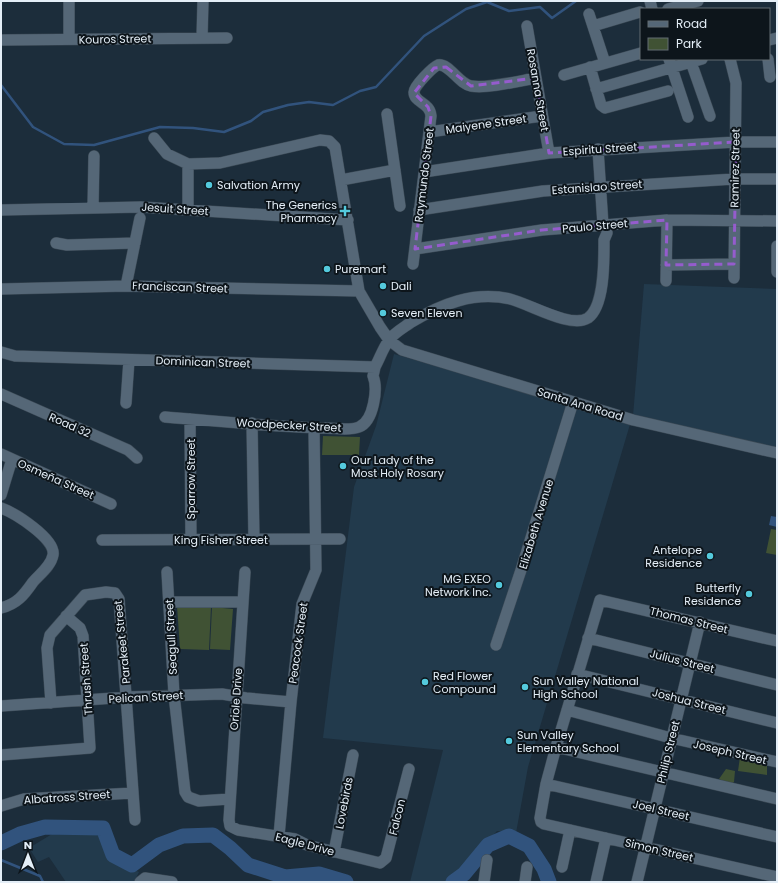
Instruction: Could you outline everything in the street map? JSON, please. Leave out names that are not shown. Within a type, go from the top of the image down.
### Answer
[{"type":"street","points":[[69,1],[69,39]]},
{"type":"street","points":[[202,38],[203,1]]},
{"type":"street","points":[[673,8],[698,1]]},
{"type":"street","points":[[593,26],[640,12]]},
{"type":"street","points":[[589,14],[605,63]]},
{"type":"street","name":"Rosanna Street","points":[[527,26],[549,153]]},
{"type":"street","name":"Kouros Street","points":[[3,40],[227,38]]},
{"type":"street","points":[[564,74],[640,53]]},
{"type":"street","name":"Ramirez Street","points":[[730,60],[736,83],[734,278]]},
{"type":"street","points":[[768,60],[770,77]]},
{"type":"street","points":[[596,89],[670,63],[696,61],[710,116]]},
{"type":"street","points":[[670,63],[688,117]]},
{"type":"street","name":"Raymundo Street","points":[[413,264],[429,132],[430,109],[416,97],[414,92],[416,87],[434,68],[440,65],[446,67],[462,82],[471,86],[482,87],[536,78]]},
{"type":"street","points":[[590,67],[601,104],[605,108],[668,91]]},
{"type":"street","points":[[387,114],[400,206]]},
{"type":"street","name":"Maiyene Street","points":[[429,132],[542,116]]},
{"type":"street","points":[[154,138],[167,154],[188,164],[220,162],[309,141],[329,141],[335,147],[360,290],[370,311],[389,340]]},
{"type":"street","name":"Espiritu Street","points":[[424,172],[549,153],[736,142],[777,142]]},
{"type":"street","points":[[375,372],[389,340],[398,331],[438,307],[458,300],[475,297],[511,299],[567,320],[577,321],[587,318],[594,311],[599,297],[604,240],[607,233],[602,225],[598,149]]},
{"type":"street","points":[[92,208],[94,156]]},
{"type":"street","points":[[188,164],[188,210]]},
{"type":"street","points":[[341,180],[395,170]]},
{"type":"street","name":"Estanislao Street","points":[[419,210],[543,191],[734,179],[777,180]]},
{"type":"street","name":"Jesuit Street","points":[[1,210],[141,207],[348,220]]},
{"type":"street","points":[[126,286],[140,218]]},
{"type":"street","points":[[666,281],[667,220]]},
{"type":"street","name":"Paulo Street","points":[[415,249],[542,230],[602,225],[667,220],[777,221]]},
{"type":"street","points":[[56,243],[67,245],[135,243]]},
{"type":"street","points":[[777,246],[777,272]]},
{"type":"street","points":[[666,265],[734,264]]},
{"type":"street","name":"Franciscan Street","points":[[1,289],[126,286],[360,290]]},
{"type":"street","name":"Santa Ana Road","points":[[389,340],[396,347],[408,353],[633,420],[777,453]]},
{"type":"street","name":"Dominican Street","points":[[1,352],[15,356],[375,372]]},
{"type":"street","points":[[126,403],[129,360]]},
{"type":"street","name":"Woodpecker Street","points":[[165,417],[314,428],[354,428],[365,424],[372,404],[375,372]]},
{"type":"street","name":"Road 32","points":[[1,394],[128,450],[137,458]]},
{"type":"street","name":"Elizabeth Avenue","points":[[496,645],[519,577],[573,402]]},
{"type":"street","name":"Sparrow Street","points":[[190,419],[191,540]]},
{"type":"street","points":[[252,423],[254,540]]},
{"type":"street","name":"Peacock Street","points":[[279,836],[291,702],[302,604],[316,570],[314,428]]},
{"type":"street","name":"Osmeña Street","points":[[1,454],[111,504]]},
{"type":"street","points":[[1,495],[12,459]]},
{"type":"street","points":[[1,508],[16,514],[49,542],[54,550],[52,561],[33,582],[28,592],[11,605],[1,608]]},
{"type":"street","name":"King Fisher Street","points":[[102,540],[340,539]]},
{"type":"street","name":"Seagull Street","points":[[167,572],[174,695],[183,784],[188,797],[199,801],[230,799]]},
{"type":"street","name":"Oriole Drive","points":[[230,826],[228,820],[245,572]]},
{"type":"street","name":"Parakeet Street","points":[[51,703],[48,643],[50,635],[85,595],[111,592],[119,599],[128,697],[135,820]]},
{"type":"street","name":"Thomas Street","points":[[588,638],[600,600],[777,641]]},
{"type":"street","points":[[169,602],[243,602]]},
{"type":"street","name":"Thrush Street","points":[[1,755],[90,748],[82,636],[80,628],[66,616]]},
{"type":"street","name":"Philip Street","points":[[637,882],[700,622]]},
{"type":"street","points":[[546,784],[588,638]]},
{"type":"street","name":"Julius Street","points":[[588,638],[777,684]]},
{"type":"street","name":"Joshua Street","points":[[577,674],[777,722]]},
{"type":"street","name":"Pelican Street","points":[[1,706],[128,697],[222,694],[291,702]]},
{"type":"street","name":"Joseph Street","points":[[567,710],[671,738],[777,762]]},
{"type":"street","points":[[556,747],[777,799]]},
{"type":"street","name":"Lovebirds","points":[[334,852],[353,755]]},
{"type":"street","name":"Falcon","points":[[380,862],[386,858],[409,769]]},
{"type":"street","name":"Joel Street","points":[[546,784],[777,837]]},
{"type":"street","name":"Simon Street","points":[[546,784],[541,822],[777,878]]},
{"type":"street","name":"Albatross Street","points":[[1,806],[24,799],[134,793]]},
{"type":"street","name":"Eagle Drive","points":[[230,826],[238,830],[295,839],[307,845],[380,862]]},
{"type":"street","points":[[562,867],[570,830]]},
{"type":"street","points":[[596,882],[606,838]]},
{"type":"street","points":[[484,882],[487,860]]},
{"type":"street","points":[[525,882],[528,867]]},
{"type":"street","points":[[141,880],[152,878],[172,882]]},
{"type":"highlighted area","points":[[446,67],[471,86],[536,78],[549,153],[736,142],[734,264],[666,265],[667,220],[542,230],[415,249],[431,116],[428,107],[414,93],[434,68]]},
{"type":"shaded area","points":[[644,284],[777,289],[777,448],[633,416]]},
{"type":"shaded area","points":[[394,354],[631,421],[528,767],[516,833],[497,831],[448,882],[410,882],[443,750],[323,738],[354,487],[376,426]]},
{"type":"shaded area","points":[[57,831],[105,833],[115,861],[139,872],[134,882],[113,882],[109,880],[66,882],[49,857],[38,862],[29,848]]},
{"type":"green space","points":[[323,436],[360,437],[359,455],[322,455]]},
{"type":"green space","points":[[771,529],[777,530],[777,555],[766,553]]},
{"type":"green space","points":[[177,606],[211,607],[209,650],[180,649]]},
{"type":"green space","points":[[212,607],[233,609],[230,650],[210,649]]},
{"type":"green space","points":[[740,757],[767,763],[767,775],[738,771]]},
{"type":"green space","points":[[726,769],[735,771],[734,782],[730,785],[719,779]]},
{"type":"water","points":[[771,516],[777,517],[777,527],[769,525]]},
{"type":"waterway","points":[[1,85],[33,127],[64,144],[94,145],[160,127],[193,128],[224,132],[251,121],[263,112],[288,105],[309,102],[333,105],[360,91],[376,87],[424,36],[466,9],[487,2],[509,11],[540,7],[552,18],[576,1]]},
{"type":"waterway","points":[[1,843],[20,834],[45,827],[103,828],[113,855],[132,865],[159,845],[183,836],[213,835],[248,865],[285,877],[319,874],[346,882]]},
{"type":"waterway","points":[[453,882],[464,874],[488,845],[509,836],[529,846],[544,869],[549,882]]},
{"type":"waterway","points":[[1,860],[40,876],[43,882]]},
{"type":"place","name":"Salvation Army","points":[[209,185]]},
{"type":"place","name":"The Generics Pharmacy","points":[[345,211]]},
{"type":"place","name":"Puremart","points":[[327,269]]},
{"type":"place","name":"Dali","points":[[383,286]]},
{"type":"place","name":"Seven Eleven","points":[[383,313]]},
{"type":"place","name":"Our Lady of the Most Holy Rosary","points":[[343,466]]},
{"type":"place","name":"Antelope Residence","points":[[710,556]]},
{"type":"place","name":"MG EXEO Network Inc.","points":[[499,585]]},
{"type":"place","name":"Butterfly Residence","points":[[749,594]]},
{"type":"place","name":"Red Flower Compound","points":[[425,682]]},
{"type":"place","name":"Sun Valley National High School","points":[[525,687]]},
{"type":"place","name":"Sun Valley Elementary School","points":[[509,741]]}]
